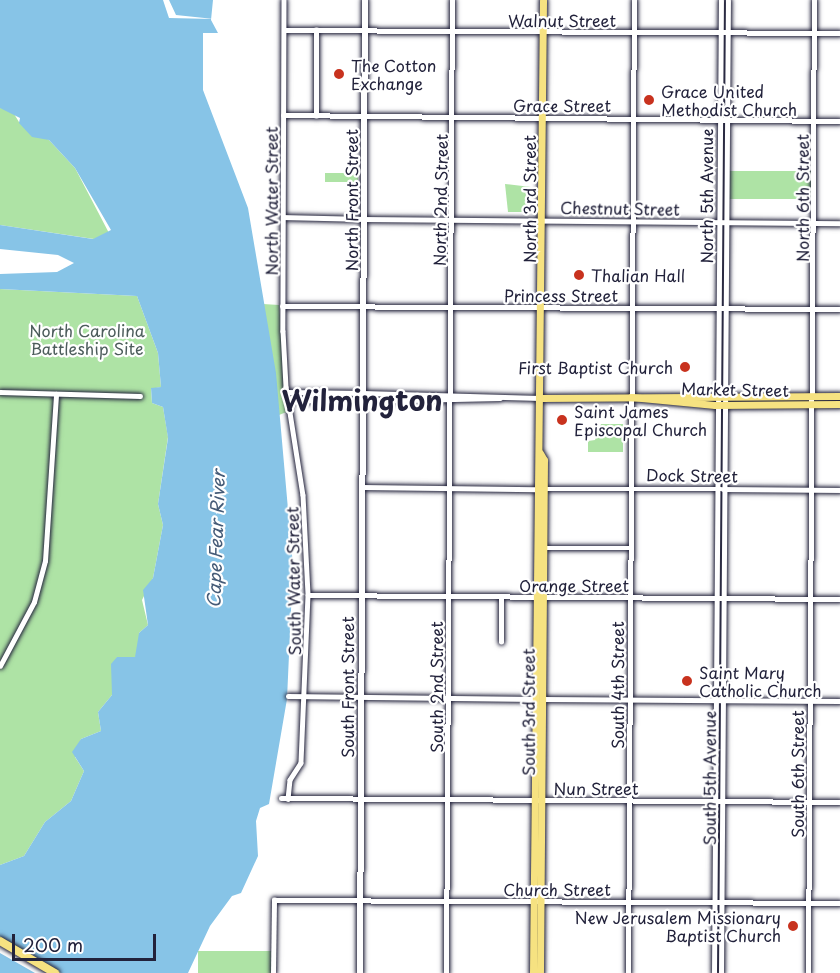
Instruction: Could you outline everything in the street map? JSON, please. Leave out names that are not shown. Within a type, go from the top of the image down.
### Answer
[{"type":"highway","points":[[0,941],[55,973]]},
{"type":"highway","points":[[0,946],[46,973]]},
{"type":"main road","name":"North Front Street","points":[[363,401],[365,0]]},
{"type":"main road","name":"North 3rd Street","points":[[541,398],[543,0]]},
{"type":"main road","name":"Market Street","points":[[541,398],[727,393],[811,399],[840,404]]},
{"type":"main road","name":"Market Street","points":[[631,397],[716,405],[840,396]]},
{"type":"main road","name":"South 3rd Street","points":[[533,973],[537,901],[541,398]]},
{"type":"main road","name":"South Front Street","points":[[360,973],[363,401]]},
{"type":"main road","name":"South 3rd Street","points":[[539,597],[543,548],[540,489]]},
{"type":"main road","name":"South 3rd Street","points":[[537,901],[540,973]]},
{"type":"street","name":"North Water Street","points":[[284,0],[282,306],[287,392],[291,400]]},
{"type":"street","name":"North 2nd Street","points":[[449,401],[453,117],[452,0]]},
{"type":"street","name":"South 4th Street","points":[[628,973],[634,0]]},
{"type":"street","name":"North 5th Avenue","points":[[716,405],[722,308],[723,222],[720,119],[724,33],[721,0]]},
{"type":"street","points":[[723,222],[727,119],[724,33],[728,0]]},
{"type":"street","name":"North 6th Street","points":[[811,399],[814,0]]},
{"type":"street","name":"Walnut Street","points":[[284,30],[840,33]]},
{"type":"street","points":[[316,30],[316,116]]},
{"type":"street","name":"Grace Street","points":[[284,115],[840,121]]},
{"type":"street","points":[[283,217],[364,219]]},
{"type":"street","name":"Chestnut Street","points":[[364,219],[840,223]]},
{"type":"street","name":"Princess Street","points":[[282,306],[840,309]]},
{"type":"street","name":"North 5th Avenue","points":[[722,308],[727,404]]},
{"type":"street","points":[[0,392],[140,396]]},
{"type":"street","name":"Market Street","points":[[287,392],[450,393],[500,398]]},
{"type":"street","points":[[0,666],[34,602],[45,561],[56,394]]},
{"type":"street","name":"Market Street","points":[[291,400],[449,401],[541,398]]},
{"type":"street","name":"South 6th Street","points":[[808,973],[811,399]]},
{"type":"street","name":"South Water Street","points":[[288,799],[290,780],[301,763],[306,697],[308,596],[291,400]]},
{"type":"street","name":"South 2nd Street","points":[[446,973],[449,401]]},
{"type":"street","name":"South 5th Avenue","points":[[721,973],[723,489],[727,404]]},
{"type":"street","name":"South 5th Avenue","points":[[714,973],[716,405]]},
{"type":"street","name":"Dock Street","points":[[362,487],[840,490]]},
{"type":"street","points":[[543,548],[630,548]]},
{"type":"street","name":"Orange Street","points":[[308,596],[840,599]]},
{"type":"street","points":[[501,597],[501,642]]},
{"type":"street","points":[[288,696],[840,700]]},
{"type":"street","name":"Nun Street","points":[[281,798],[840,802]]},
{"type":"street","name":"Church Street","points":[[273,973],[273,900],[840,903]]},
{"type":"green space","points":[[0,108],[11,109],[19,122],[49,140],[75,168],[110,235],[94,239],[0,225]]},
{"type":"green space","points":[[728,171],[813,171],[813,199],[728,199]]},
{"type":"green space","points":[[325,173],[358,173],[358,182],[325,182]]},
{"type":"green space","points":[[505,184],[531,187],[531,212],[508,212]]},
{"type":"green space","name":"North Carolina Battleship Site","points":[[0,289],[137,296],[158,353],[161,387],[151,389],[152,403],[163,407],[168,437],[158,504],[163,525],[153,578],[142,600],[148,625],[139,633],[140,648],[135,658],[117,657],[112,695],[98,712],[101,731],[81,739],[75,757],[84,771],[71,801],[45,822],[24,856],[0,865]]},
{"type":"green space","points":[[263,304],[279,305],[289,411],[279,415]]},
{"type":"green space","points":[[601,424],[623,424],[623,452],[588,452],[588,441],[595,440]]},
{"type":"green space","points":[[198,951],[271,951],[271,973],[198,973]]},
{"type":"water","name":"Cape Fear River","points":[[0,0],[213,0],[211,20],[218,33],[203,33],[203,90],[248,208],[276,373],[293,566],[287,699],[269,804],[260,808],[256,821],[258,856],[241,893],[232,896],[210,926],[188,973],[0,973],[0,865],[24,856],[45,822],[71,801],[84,771],[72,752],[81,739],[101,731],[98,712],[112,695],[111,664],[117,657],[135,657],[139,633],[148,625],[143,590],[153,578],[163,525],[158,504],[168,438],[163,407],[152,403],[151,388],[161,387],[158,353],[137,296],[0,289],[0,274],[57,272],[74,263],[58,255],[0,249],[0,225],[93,239],[111,230],[75,168],[49,140],[32,137],[19,123],[20,118],[0,108]]},
{"type":"pier","points":[[163,0],[169,0],[176,15],[214,19],[169,18]]},
{"type":"pier","points":[[0,938],[61,973],[35,973],[0,953]]},
{"type":"place","name":"The Cotton Exchange","points":[[339,74]]},
{"type":"place","name":"Grace United Methodist Church","points":[[649,100]]},
{"type":"place","name":"Thalian Hall","points":[[579,275]]},
{"type":"place","name":"First Baptist Church","points":[[685,367]]},
{"type":"place","name":"Saint James Episcopal Church","points":[[562,420]]},
{"type":"place","name":"Saint Mary Catholic Church","points":[[687,681]]},
{"type":"place","name":"New Jerusalem Missionary Baptist Church","points":[[793,926]]},
{"type":"district","name":"Wilmington","points":[[362,400]]}]
